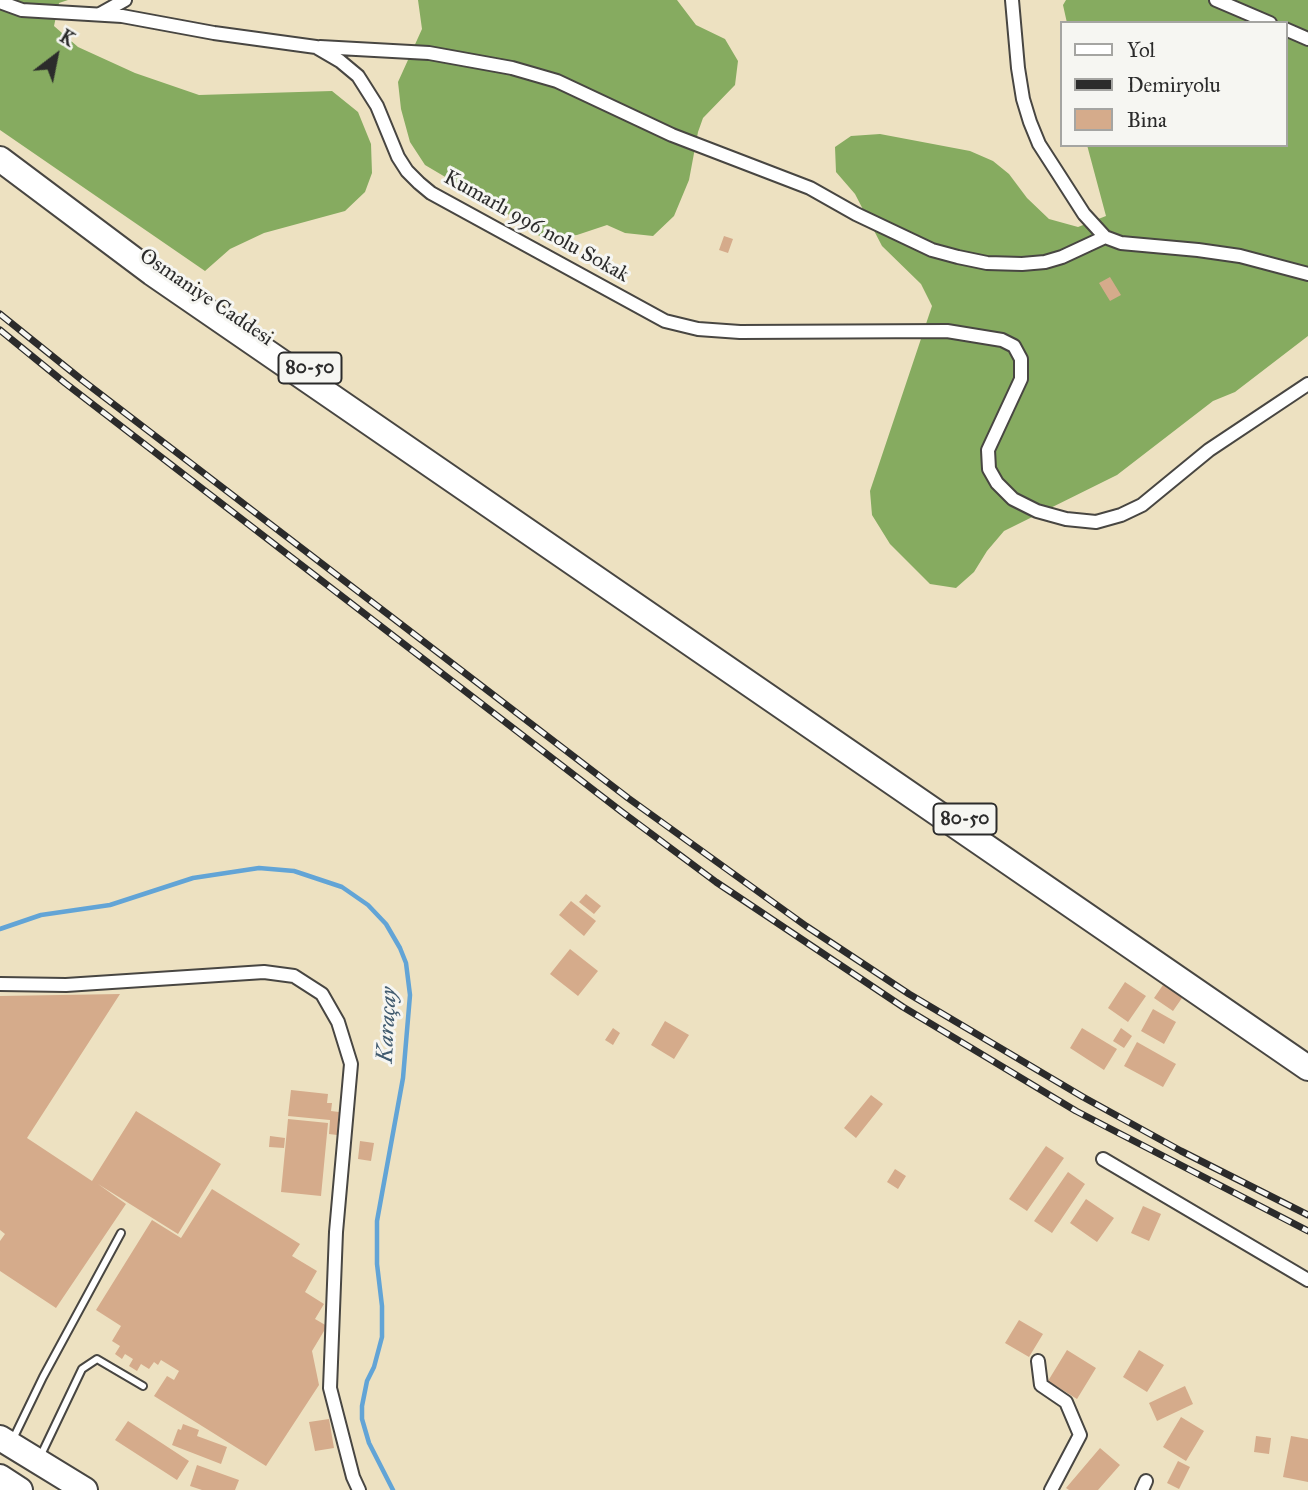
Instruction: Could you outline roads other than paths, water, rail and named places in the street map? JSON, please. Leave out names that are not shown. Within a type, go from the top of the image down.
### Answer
[{"type":"highway","name":"Osmaniye Caddesi","points":[[0,151],[150,261],[624,581],[1308,1055]]},
{"type":"highway","points":[[0,159],[152,272],[1308,1068]]},
{"type":"highway","points":[[5,1441],[85,1490]]},
{"type":"highway","points":[[0,1478],[20,1490]]},
{"type":"street","points":[[100,14],[111,0]]},
{"type":"street","points":[[100,14],[125,0]]},
{"type":"street","points":[[1012,0],[1018,68],[1030,122],[1040,145],[1084,214],[1105,237],[1121,243],[1240,256],[1308,274]]},
{"type":"street","points":[[1216,0],[1265,21]]},
{"type":"street","name":"Kumarlı 996 nolu Sokak","points":[[0,2],[22,10],[122,16],[214,33],[316,47],[340,61],[358,76],[381,113],[398,157],[407,171],[431,193],[665,321],[698,330],[947,331],[1002,340],[1014,346],[1021,359],[1021,379],[988,450],[989,469],[997,483],[1013,499],[1037,511],[1066,519],[1096,522],[1121,515],[1142,505],[1209,450],[1308,384]]},
{"type":"street","points":[[1287,30],[1308,39]]},
{"type":"street","points":[[316,47],[429,53],[512,68],[557,81],[671,135],[810,188],[856,214],[932,250],[958,257],[987,263],[1045,262],[1105,237]]},
{"type":"street","points":[[0,984],[66,985],[264,972],[294,976],[322,994],[338,1022],[351,1064],[336,1232],[330,1388],[353,1478],[359,1490]]},
{"type":"street","points":[[1103,1159],[1308,1280]]},
{"type":"street","points":[[1038,1361],[1041,1385],[1066,1402],[1080,1435],[1051,1490]]},
{"type":"lane","points":[[5,1441],[121,1234]]},
{"type":"lane","points":[[38,1461],[82,1369],[97,1359],[143,1386]]},
{"type":"waterway","name":"Karaçay","points":[[0,929],[41,915],[110,905],[193,878],[259,868],[294,871],[342,887],[368,905],[386,924],[406,963],[410,995],[403,1078],[377,1221],[382,1337],[374,1367],[367,1381],[362,1419],[369,1443],[393,1490]]},
{"type":"railway","points":[[0,314],[82,380],[628,798],[806,926],[909,994],[1083,1097],[1181,1151],[1308,1215]]},
{"type":"railway","points":[[0,330],[65,383],[716,882],[903,1007],[1076,1111],[1308,1231]]}]
